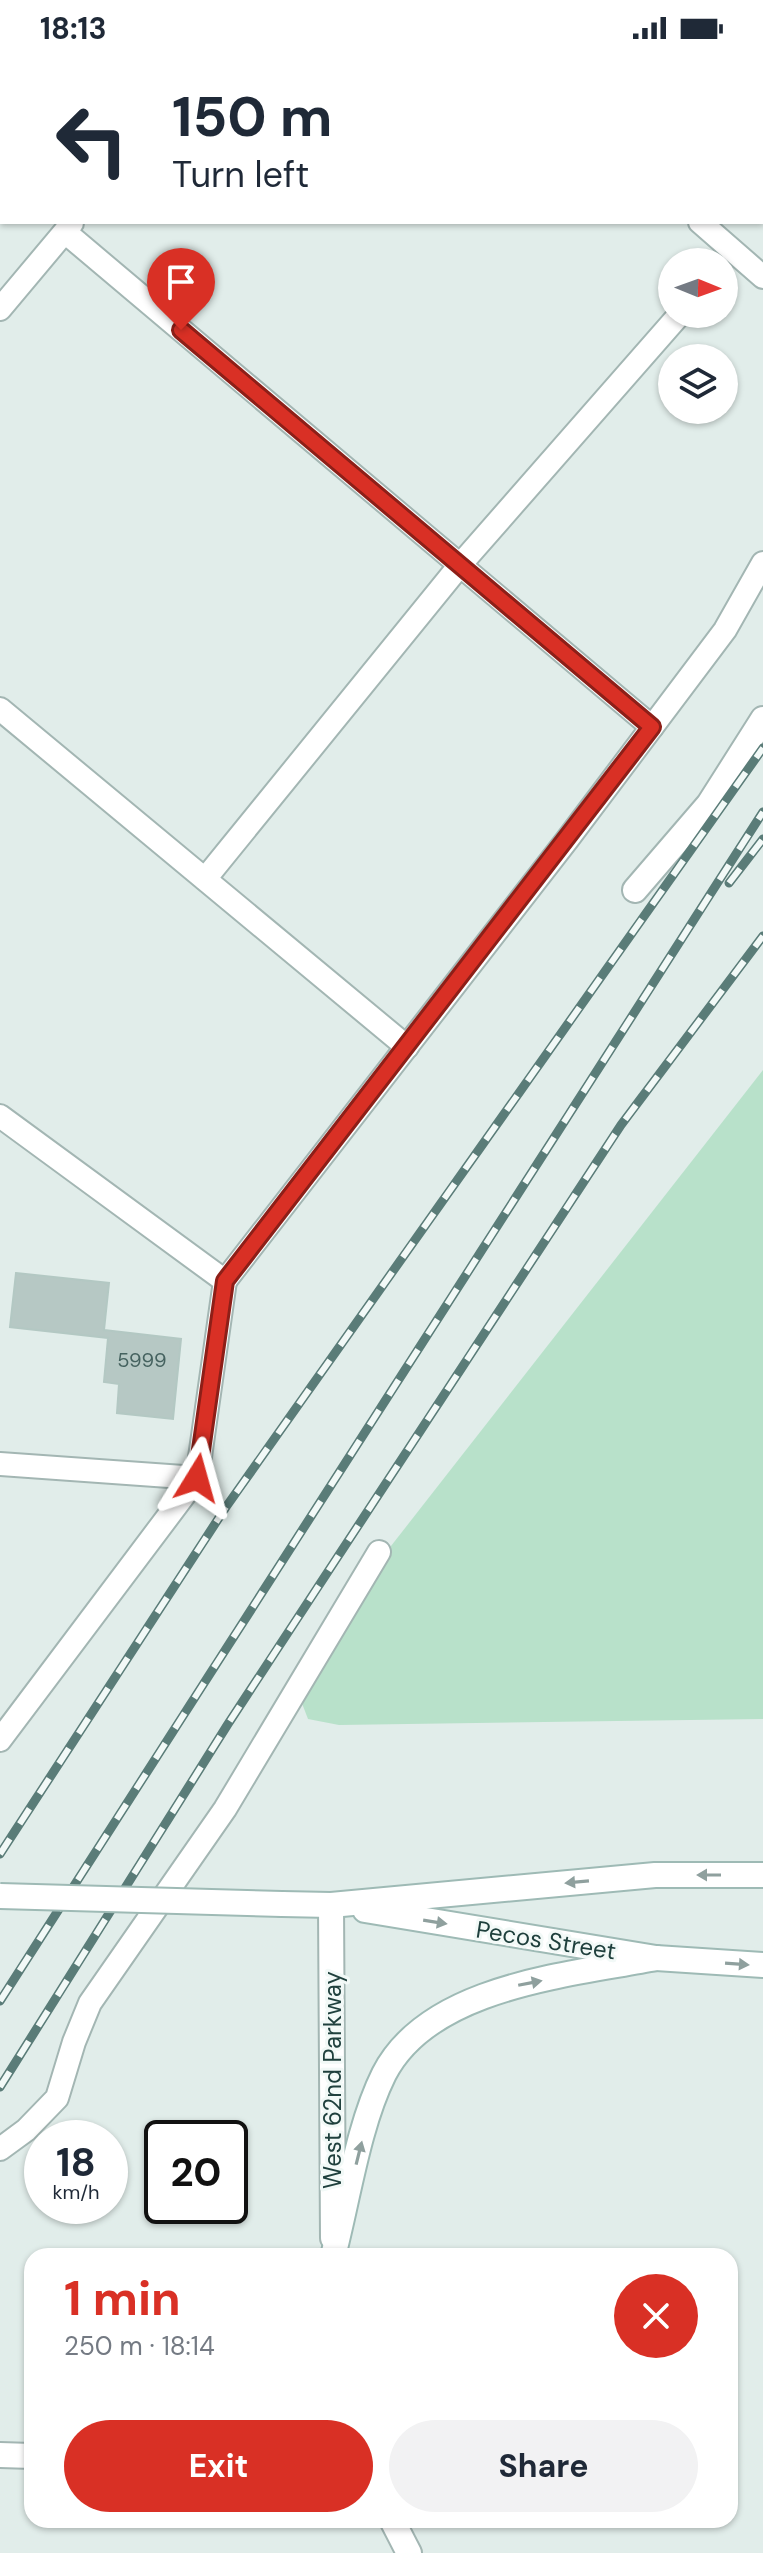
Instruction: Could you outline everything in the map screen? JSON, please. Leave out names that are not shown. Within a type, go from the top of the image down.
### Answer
[{"type":"main road","points":[[635,890],[709,804],[763,719]]},
{"type":"main road","name":"Pecos Street","points":[[0,1896],[331,1905],[655,1875],[763,1875]]},
{"type":"main road","name":"Pecos Street","points":[[331,1905],[656,1958],[763,1965]]},
{"type":"main road","name":"West 62nd Parkway","points":[[331,1905],[333,2248]]},
{"type":"main road","points":[[335,2248],[372,2101],[385,2072],[406,2044],[432,2022],[473,2001],[516,1986],[656,1958]]},
{"type":"main road","points":[[0,2455],[24,2456]]},
{"type":"main road","points":[[396,2528],[409,2553]]},
{"type":"lane","points":[[702,224],[721,248]]},
{"type":"lane","points":[[0,309],[69,227],[652,727]]},
{"type":"lane","points":[[738,263],[763,277]]},
{"type":"lane","points":[[205,879],[460,565],[668,328]]},
{"type":"lane","points":[[0,1740],[197,1478],[225,1281],[725,630],[763,563]]},
{"type":"lane","points":[[0,709],[407,1047]]},
{"type":"lane","points":[[0,1116],[225,1281]]},
{"type":"lane","points":[[0,1464],[197,1478]]},
{"type":"lane","points":[[0,2149],[57,2098],[90,2003],[225,1809],[379,1552]]},
{"type":"green space","points":[[763,1070],[763,1719],[339,1725],[308,1719],[298,1693],[298,1665]]},
{"type":"building","points":[[16,1273],[109,1283],[104,1330],[181,1339],[173,1419],[117,1413],[119,1384],[104,1382],[108,1338],[10,1327]]},
{"type":"railway","points":[[0,1854],[226,1507],[763,748]]},
{"type":"railway","points":[[0,2001],[763,812]]},
{"type":"railway","points":[[729,883],[763,839]]},
{"type":"railway","points":[[0,2087],[228,1724],[621,1125],[763,936]]},
{"type":"route","points":[[181,330],[652,727],[225,1281],[197,1478]]}]
